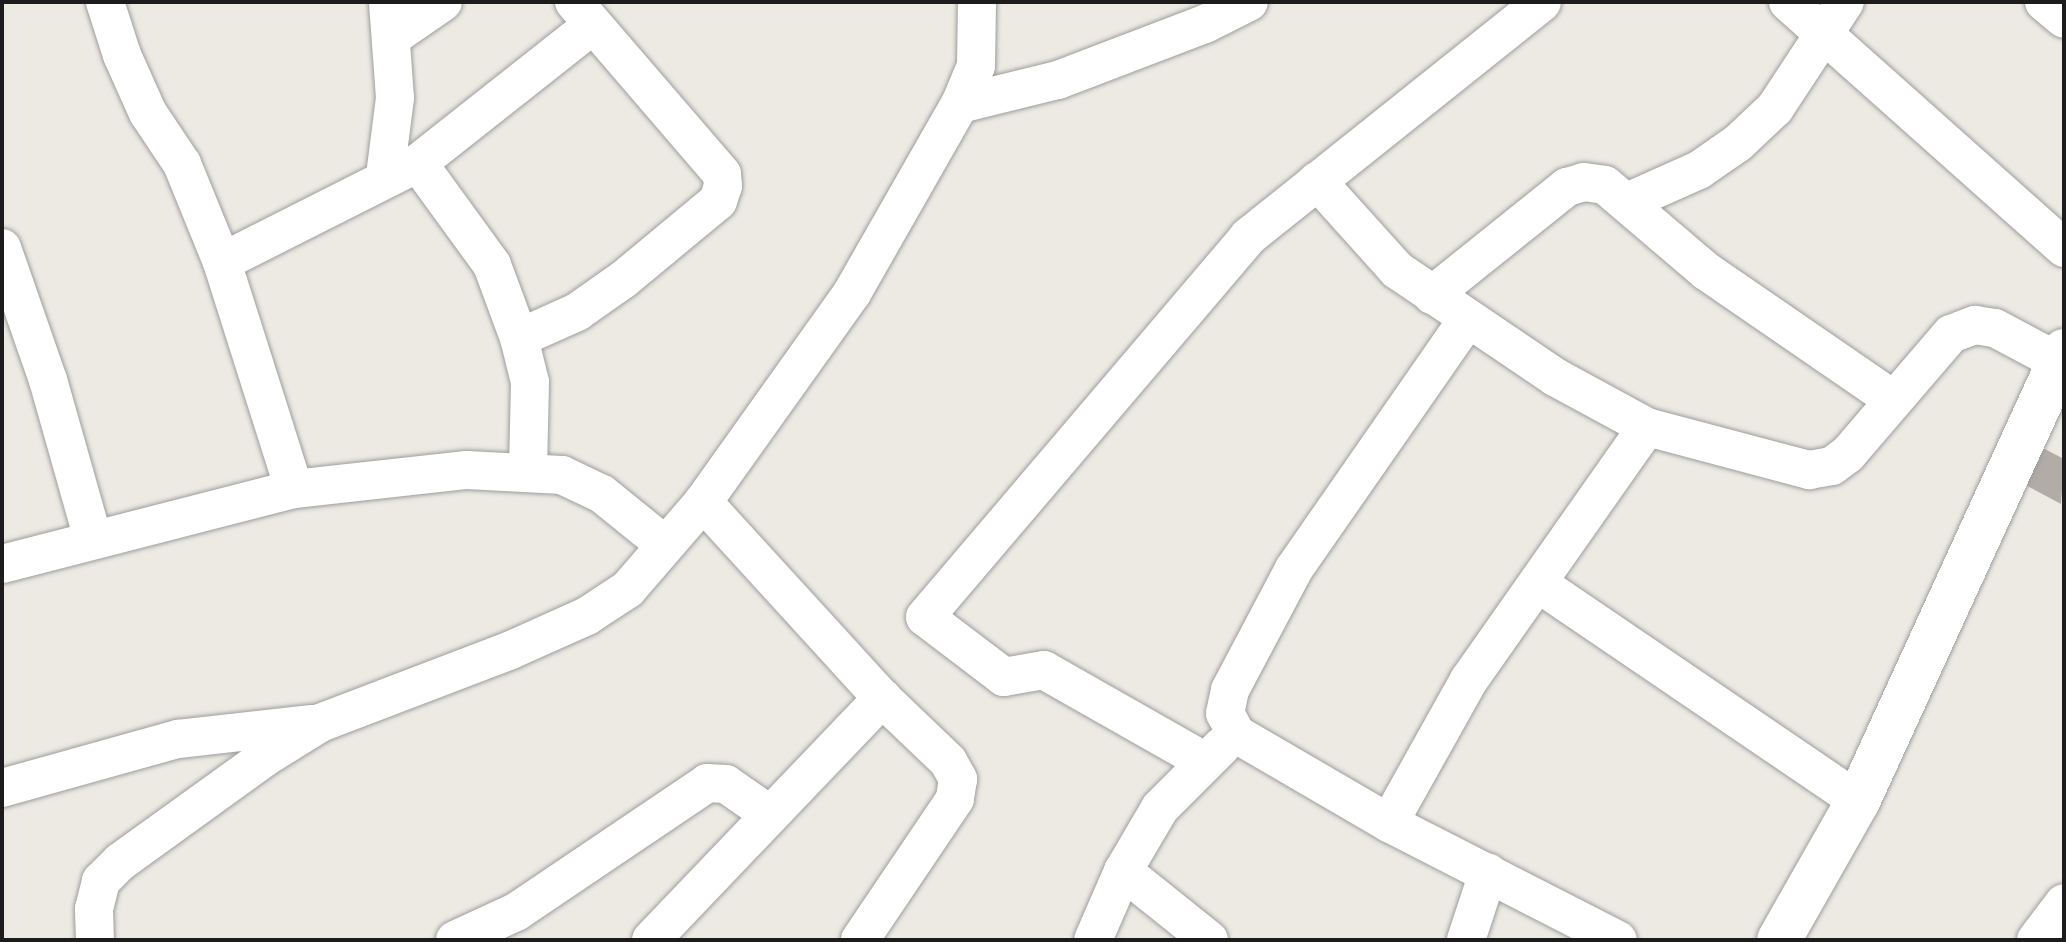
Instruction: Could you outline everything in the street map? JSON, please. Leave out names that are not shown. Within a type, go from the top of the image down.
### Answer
[{"type":"street","points":[[105,2],[127,66],[148,113],[182,164],[222,262],[294,489]]},
{"type":"street","points":[[443,2],[391,19],[401,169],[492,265],[519,338],[530,382],[528,470]]},
{"type":"street","points":[[95,940],[94,909],[101,881],[120,862],[320,723],[587,616],[628,589],[703,502],[852,293],[960,104],[976,66],[977,2]]},
{"type":"street","points":[[960,104],[1058,80],[1203,13],[1249,2]]},
{"type":"street","points":[[1204,761],[1157,731],[1044,670],[1004,677],[925,617],[1174,318],[1248,237],[1542,2]]},
{"type":"street","points":[[1788,2],[2064,248]]},
{"type":"street","points":[[1627,202],[1699,170],[1738,143],[1775,108],[1845,2]]},
{"type":"street","points":[[2044,2],[2064,19]]},
{"type":"street","points":[[222,262],[401,169],[583,14],[722,174],[723,186],[718,201],[624,279],[577,312],[519,338]]},
{"type":"street","points":[[1317,181],[1397,270],[1467,320],[1647,427],[1809,470],[1832,466],[1848,454],[1892,399],[1951,334],[1975,325],[1995,328],[2062,357],[1858,801],[1779,940]]},
{"type":"street","points":[[1432,295],[1567,187],[1584,182],[1605,185],[1706,271],[1892,399]]},
{"type":"street","points":[[2,248],[48,380],[93,539]]},
{"type":"street","points":[[1467,320],[1294,569],[1230,690],[1225,713],[1236,734],[1389,823],[1618,940]]},
{"type":"street","points":[[1389,823],[1469,680],[1647,427]]},
{"type":"street","points":[[2,564],[294,489],[467,470],[528,470],[562,475],[602,494],[664,544]]},
{"type":"street","points":[[703,502],[882,698],[948,761],[958,779],[955,799],[860,940]]},
{"type":"street","points":[[1539,584],[1858,801]]},
{"type":"street","points":[[651,940],[882,698]]},
{"type":"street","points":[[2,788],[178,739],[320,723]]},
{"type":"street","points":[[1093,940],[1123,871],[1160,808],[1204,761],[1236,734]]},
{"type":"street","points":[[455,940],[516,912],[707,783],[726,784],[769,814]]},
{"type":"street","points":[[1123,871],[1209,940]]},
{"type":"street","points":[[1466,940],[1488,873]]},
{"type":"street","points":[[2036,940],[2064,903]]},
{"type":"building","points":[[2039,446],[2064,459],[2061,504],[2020,482]]}]
